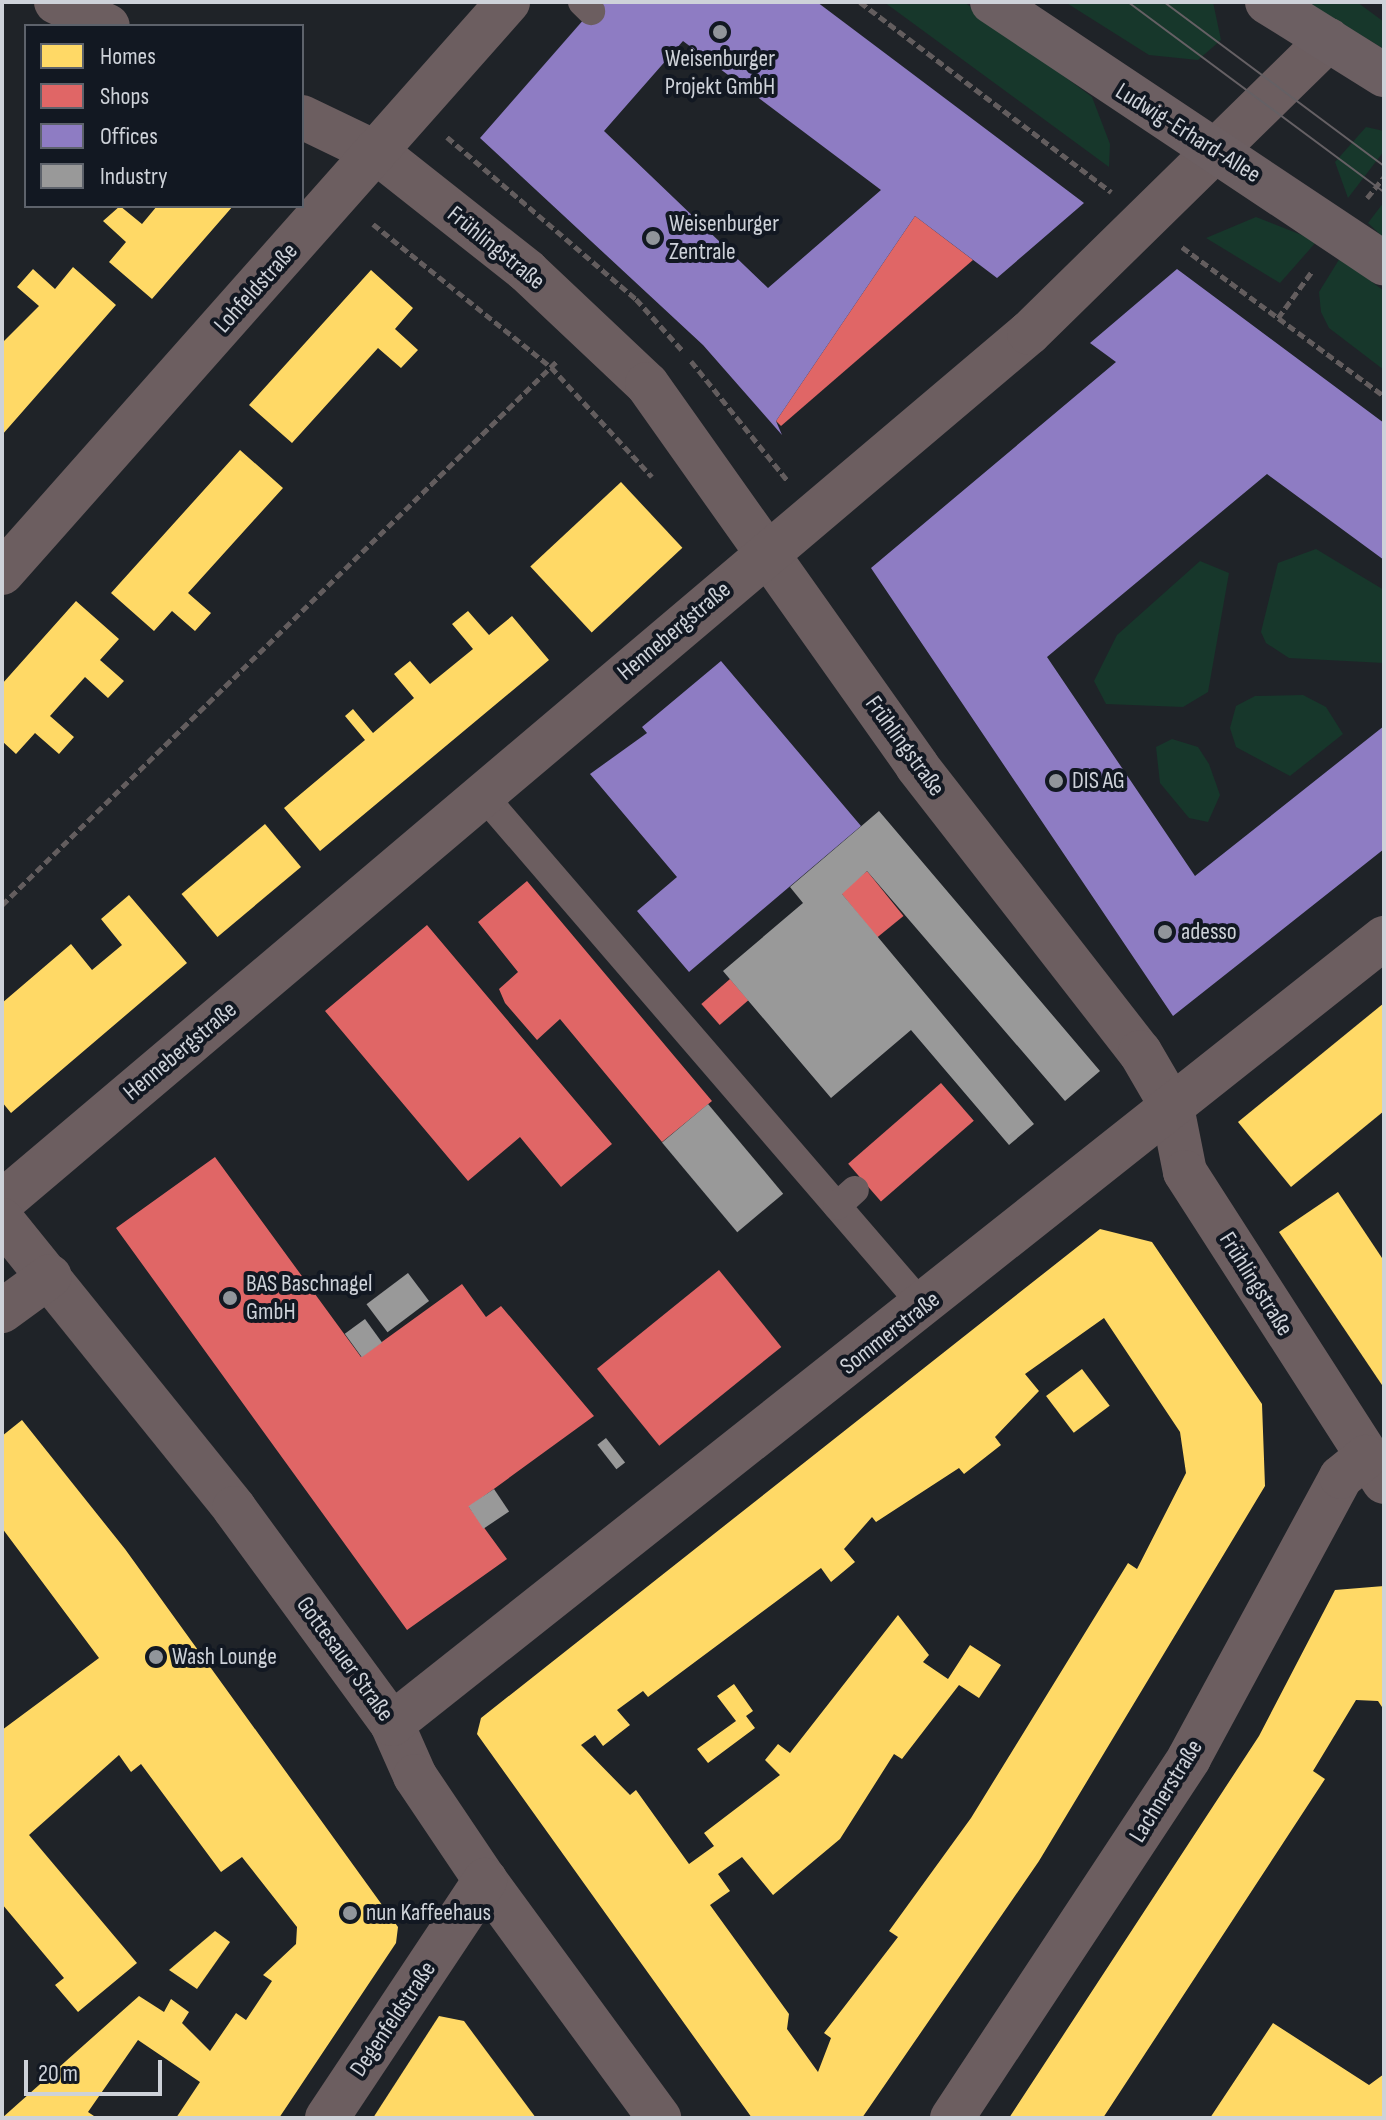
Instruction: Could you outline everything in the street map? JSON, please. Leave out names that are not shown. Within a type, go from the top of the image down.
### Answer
[{"type":"main road","name":"Ludwig-Erhard-Allee","points":[[992,2],[1079,67],[1217,152],[1384,263]]},
{"type":"main road","points":[[1267,2],[1384,75]]},
{"type":"street","points":[[56,2],[104,24]]},
{"type":"street","name":"Lohfeldstraße","points":[[2,573],[337,197],[379,154],[508,2]]},
{"type":"street","name":"Hennebergstraße","points":[[2,1202],[768,547],[1029,333],[1328,40]]},
{"type":"street","name":"Frühlingstraße","points":[[304,118],[379,154],[527,271],[647,384],[768,547],[917,766],[1140,1052],[1172,1107],[1185,1172],[1375,1469]]},
{"type":"street","name":"Sommerstraße","points":[[392,1724],[924,1307],[1384,938]]},
{"type":"street","name":"Gottesauer Straße","points":[[2,1220],[234,1508],[392,1724],[415,1776],[485,1880],[659,2118]]},
{"type":"street","points":[[2,1311],[50,1276]]},
{"type":"street","name":"Lachnerstraße","points":[[952,2118],[1189,1758],[1341,1477],[1375,1469]]},
{"type":"street","name":"Degenfeldstraße","points":[[327,2118],[485,1880]]},
{"type":"lane","points":[[482,794],[846,1198],[924,1307]]},
{"type":"path","points":[[860,2],[1103,187]]},
{"type":"path","points":[[337,197],[463,290],[551,367],[659,486]]},
{"type":"path","points":[[1189,252],[1384,396]]},
{"type":"path","points":[[2,905],[551,367]]},
{"type":"green space","points":[[884,2],[964,2],[1092,97],[1110,144],[1109,167]]},
{"type":"green space","points":[[1065,2],[1213,2],[1221,40],[1198,60],[1149,55]]},
{"type":"green space","points":[[1306,2],[1357,2],[1384,22],[1384,49]]},
{"type":"green space","points":[[1366,127],[1384,131],[1384,151],[1348,198],[1335,162]]},
{"type":"green space","points":[[1384,202],[1384,238],[1368,223]]},
{"type":"green space","points":[[1256,217],[1317,241],[1280,283],[1206,238]]},
{"type":"green space","points":[[1340,258],[1384,291],[1384,370],[1329,328],[1321,312],[1319,292]]},
{"type":"green space","points":[[1316,549],[1384,590],[1384,663],[1289,658],[1266,643],[1261,632],[1278,563]]},
{"type":"green space","points":[[1200,561],[1229,573],[1208,692],[1183,707],[1106,704],[1094,681],[1117,635]]},
{"type":"green space","points":[[1303,695],[1326,707],[1343,734],[1290,776],[1236,747],[1230,728],[1236,706],[1255,696]]},
{"type":"green space","points":[[1172,739],[1198,747],[1209,764],[1220,795],[1208,822],[1189,818],[1160,783],[1156,747]]},
{"type":"building: Homes","points":[[118,208],[122,208],[142,224],[155,208],[231,208],[152,299],[109,262],[126,242],[103,221]]},
{"type":"building: Homes","points":[[73,267],[116,305],[2,435],[2,343],[39,306],[17,287],[33,269],[55,289]]},
{"type":"building: Homes","points":[[371,270],[413,308],[395,329],[418,350],[401,368],[378,348],[292,443],[249,405]]},
{"type":"building: Homes","points":[[240,450],[283,488],[188,593],[211,613],[195,631],[172,611],[154,631],[111,593]]},
{"type":"building: Homes","points":[[621,482],[682,548],[592,632],[530,567]]},
{"type":"building: Homes","points":[[76,601],[119,639],[100,660],[124,681],[108,698],[85,677],[50,716],[74,737],[59,754],[35,733],[16,754],[2,741],[2,684]]},
{"type":"building: Homes","points":[[468,611],[489,635],[512,616],[549,660],[320,851],[284,808],[365,740],[345,716],[353,709],[373,733],[414,698],[394,674],[410,661],[430,684],[473,649],[452,624]]},
{"type":"building: Homes","points":[[265,824],[301,867],[217,937],[182,894]]},
{"type":"building: Homes","points":[[129,895],[187,963],[11,1113],[2,1102],[2,1003],[71,944],[92,970],[122,945],[101,919]]},
{"type":"building: Homes","points":[[1384,1003],[1384,1111],[1291,1187],[1238,1122]]},
{"type":"building: Homes","points":[[1338,1192],[1384,1261],[1384,1388],[1279,1232]]},
{"type":"building: Homes","points":[[1100,1229],[1152,1242],[1262,1404],[1265,1486],[1039,1861],[862,2118],[752,2118],[477,1734],[481,1718]],"holes":[[[1104,1318],[1180,1432],[1186,1473],[1137,1569],[1128,1563],[971,1818],[889,1931],[898,1937],[824,2033],[831,2038],[818,2072],[787,2029],[789,2014],[710,1905],[730,1891],[718,1874],[742,1857],[773,1895],[840,1839],[894,1754],[902,1759],[959,1685],[979,1698],[1001,1665],[970,1645],[948,1679],[923,1662],[929,1655],[898,1615],[790,1753],[778,1744],[765,1760],[780,1775],[704,1833],[714,1846],[689,1864],[636,1790],[630,1795],[581,1745],[595,1735],[603,1746],[630,1725],[617,1710],[643,1691],[648,1697],[821,1568],[831,1582],[855,1562],[844,1549],[872,1517],[876,1522],[959,1468],[964,1474],[1001,1445],[995,1437],[1039,1391],[1025,1374]]]},
{"type":"building: Homes","points":[[1082,1369],[1110,1406],[1074,1433],[1046,1396]]},
{"type":"building: Homes","points":[[22,1420],[125,1549],[398,1927],[396,1943],[279,2118],[176,2118],[200,2082],[138,2040],[88,2112],[97,2118],[2,2118],[139,1996],[164,2012],[171,1999],[189,2012],[182,2023],[210,2051],[236,2013],[246,2020],[272,1981],[263,1975],[296,1944],[297,1927],[242,1857],[221,1872],[141,1764],[131,1772],[119,1755],[29,1835],[137,1963],[78,2012],[55,1985],[64,1978],[2,1904],[2,1730],[99,1658],[2,1528],[2,1436]]},
{"type":"building: Homes","points":[[1384,1586],[1384,1710],[1378,1701],[1356,1700],[1313,1771],[1325,1779],[1103,2118],[1009,2118],[1259,1736],[1335,1590]]},
{"type":"building: Homes","points":[[734,1684],[753,1711],[746,1716],[755,1728],[708,1763],[697,1749],[736,1721],[717,1696]]},
{"type":"building: Homes","points":[[215,1931],[230,1942],[197,1989],[169,1970]]},
{"type":"building: Homes","points":[[439,2016],[464,2021],[536,2118],[373,2118]]},
{"type":"building: Homes","points":[[1273,2023],[1369,2085],[1384,2074],[1384,2118],[1210,2118]]},
{"type":"building: Shops","points":[[915,216],[973,260],[781,426],[776,421]]},
{"type":"building: Shops","points":[[867,871],[904,916],[877,937],[841,892]]},
{"type":"building: Shops","points":[[527,881],[712,1101],[662,1142],[560,1019],[537,1040],[505,1003],[499,989],[518,972],[478,922]]},
{"type":"building: Shops","points":[[427,925],[612,1144],[561,1187],[520,1137],[468,1181],[325,1011]]},
{"type":"building: Shops","points":[[730,979],[748,1000],[720,1025],[701,1004]]},
{"type":"building: Shops","points":[[941,1083],[974,1121],[881,1201],[848,1164]]},
{"type":"building: Shops","points":[[215,1157],[361,1357],[462,1284],[486,1317],[501,1306],[594,1416],[469,1507],[507,1559],[407,1630],[116,1228]]},
{"type":"building: Shops","points":[[719,1270],[781,1347],[659,1446],[597,1369]]},
{"type":"building: Offices","name":"Weisenburger Zentrale","points":[[599,2],[817,2],[1084,203],[997,278],[915,216],[776,421],[782,435],[703,345],[480,138]],"holes":[[[683,41],[881,190],[768,288],[604,131]]]},
{"type":"building: Offices","points":[[1177,269],[1384,423],[1384,560],[1267,474],[1047,657],[1195,876],[1384,726],[1384,849],[1173,1016],[871,568],[1116,362],[1090,343]]},
{"type":"building: Offices","points":[[721,661],[861,826],[689,972],[637,911],[677,877],[590,774],[647,733],[642,727]]},
{"type":"building: Industry","points":[[879,811],[1100,1071],[1065,1101],[867,871],[842,894],[1034,1124],[1009,1145],[911,1030],[831,1098],[723,971],[803,903],[790,887]]},
{"type":"building: Industry","points":[[708,1104],[783,1194],[737,1232],[662,1143]]},
{"type":"building: Industry","points":[[408,1273],[429,1301],[388,1332],[366,1304]]},
{"type":"building: Industry","points":[[365,1319],[382,1342],[362,1357],[345,1334]]},
{"type":"building: Industry","points":[[606,1438],[625,1462],[616,1469],[597,1445]]},
{"type":"building: Industry","points":[[494,1489],[509,1511],[483,1529],[468,1506]]},
{"type":"tram line","points":[[1128,2],[1384,192]]},
{"type":"tram line","points":[[1164,2],[1384,166]]},
{"type":"place","name":"Weisenburger Projekt GmbH","points":[[720,32]]},
{"type":"place","name":"Weisenburger Zentrale","points":[[653,238]]},
{"type":"place","name":"DIS AG","points":[[1056,781]]},
{"type":"place","name":"adesso","points":[[1165,932]]},
{"type":"place","name":"BAS Baschnagel GmbH","points":[[230,1298]]},
{"type":"place","name":"Wash Lounge","points":[[156,1657]]},
{"type":"place","name":"nun Kaffeehaus","points":[[350,1913]]}]
